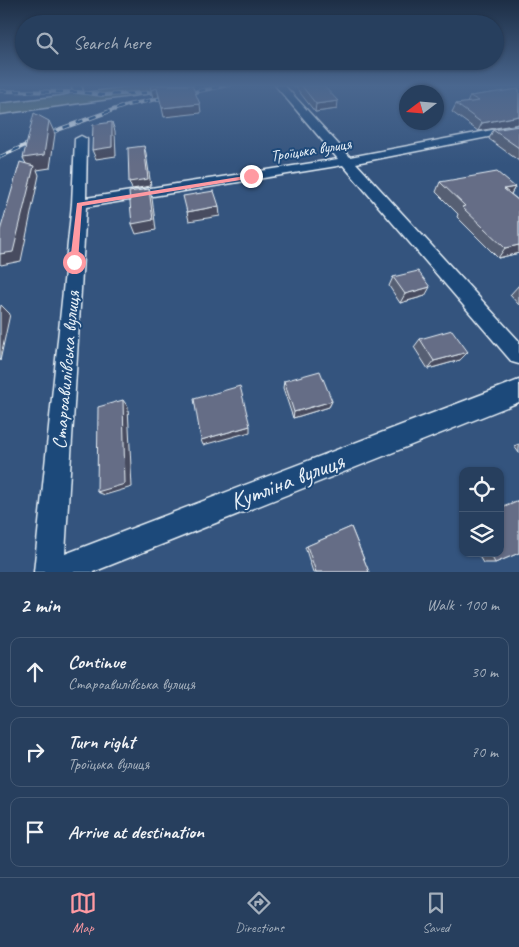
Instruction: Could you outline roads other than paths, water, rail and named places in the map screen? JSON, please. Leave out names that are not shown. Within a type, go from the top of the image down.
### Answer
[{"type":"street","points":[[303,112],[519,355]]},
{"type":"street","name":"Троїцька вулиця","points":[[79,204],[347,161],[519,128]]},
{"type":"street","name":"Староавилівська вулиця","points":[[49,572],[79,204],[81,139]]},
{"type":"street","name":"Кутліна вулиця","points":[[56,572],[519,391]]},
{"type":"railway","points":[[0,157],[60,129],[108,112]]}]
